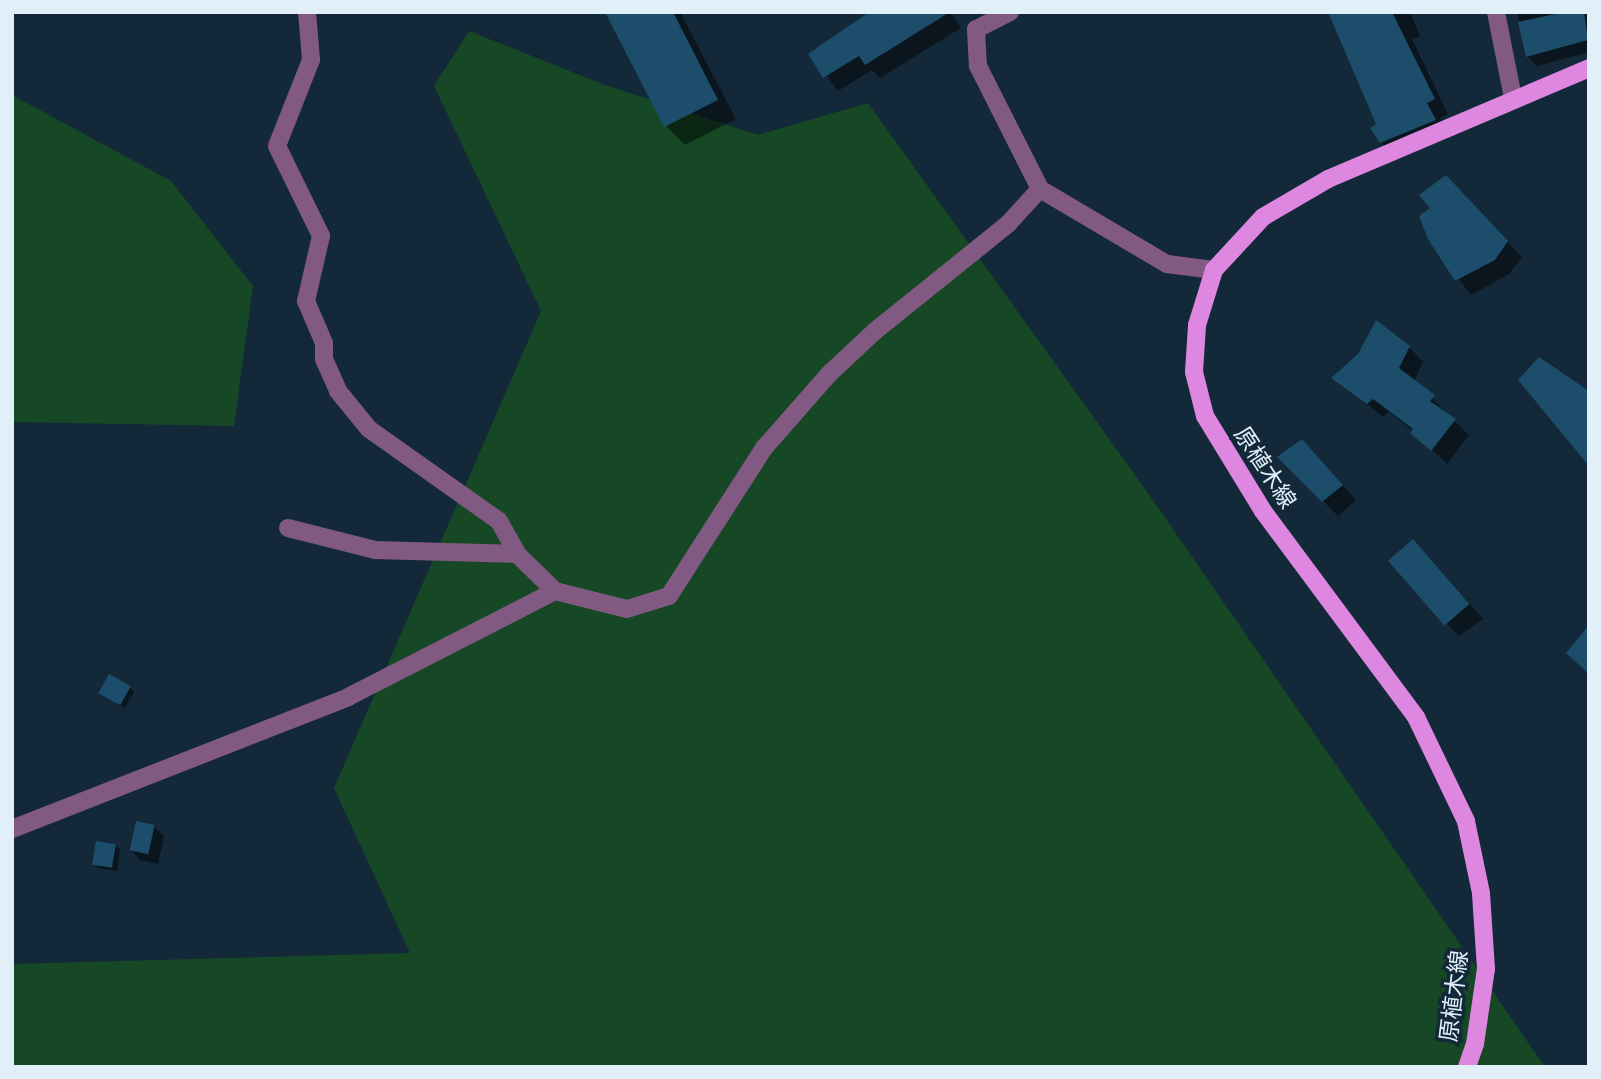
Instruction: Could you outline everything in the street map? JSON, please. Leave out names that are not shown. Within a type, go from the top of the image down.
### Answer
[{"type":"main road","name":"原植木線","points":[[1467,1067],[1475,1044],[1486,969],[1481,893],[1466,821],[1416,717],[1263,511],[1205,416],[1195,360],[1197,325],[1214,270],[1263,217],[1328,179],[1513,98],[1589,68]]},
{"type":"street","points":[[307,12],[312,60],[277,146],[321,236],[306,301],[324,343],[324,359],[338,391],[369,429],[499,521],[517,554],[555,591],[627,609],[669,596],[764,448],[829,374],[875,331],[1009,224],[1040,189]]},
{"type":"street","points":[[1010,12],[976,29],[978,66],[1040,189],[1167,264],[1214,270]]},
{"type":"street","points":[[1496,12],[1513,98]]},
{"type":"street","points":[[288,528],[375,550],[517,554]]},
{"type":"street","points":[[12,829],[348,697],[555,591]]},
{"type":"green space","points":[[469,31],[602,84],[758,135],[868,103],[1150,496],[1545,1067],[12,1067],[12,964],[410,953],[334,788],[541,311],[434,86]]},
{"type":"green space","points":[[12,95],[171,181],[253,286],[234,426],[12,422]]},
{"type":"building","points":[[605,12],[673,12],[718,100],[664,127]]},
{"type":"building","points":[[869,12],[950,12],[865,65],[859,56],[823,78],[808,54]]},
{"type":"building","points":[[1328,12],[1392,12],[1435,99],[1427,103],[1436,120],[1380,143],[1370,128],[1376,124]]},
{"type":"building","points":[[1564,12],[1584,12],[1588,40],[1526,57],[1518,22]]},
{"type":"building","points":[[1446,175],[1508,241],[1495,260],[1455,281],[1428,239],[1419,216],[1430,208],[1419,195]]},
{"type":"building","points":[[1376,320],[1410,346],[1399,368],[1435,395],[1430,401],[1456,419],[1431,451],[1410,433],[1413,429],[1373,399],[1367,404],[1331,378],[1358,354]]},
{"type":"building","points":[[1539,357],[1589,391],[1589,466],[1518,380]]},
{"type":"building","points":[[1302,439],[1343,485],[1322,502],[1277,457]]},
{"type":"building","points":[[1413,539],[1469,604],[1445,626],[1388,561]]},
{"type":"building","points":[[1589,625],[1589,674],[1566,653]]},
{"type":"building","points":[[109,674],[131,686],[120,705],[98,693]]},
{"type":"building","points":[[136,821],[155,825],[148,854],[130,850]]},
{"type":"building","points":[[96,841],[116,844],[112,868],[92,865]]}]
